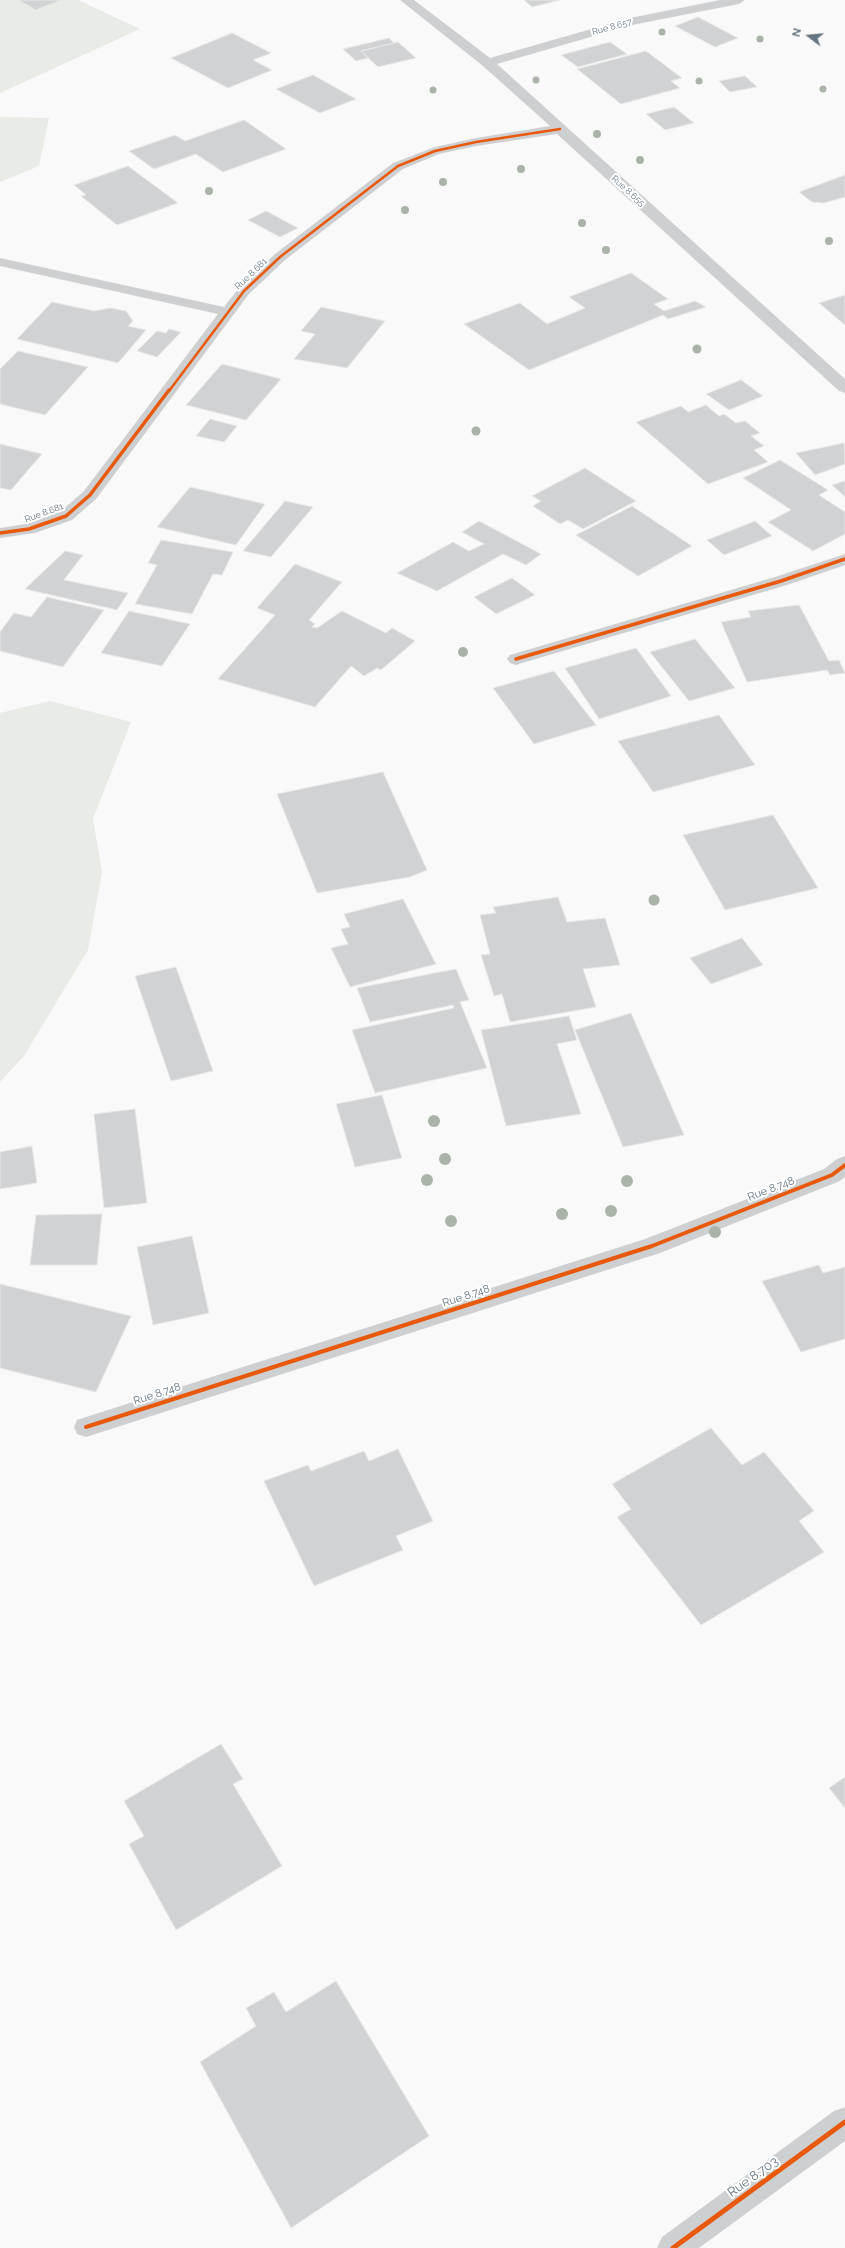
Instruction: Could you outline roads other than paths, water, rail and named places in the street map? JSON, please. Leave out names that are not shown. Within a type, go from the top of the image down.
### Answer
[{"type":"street","name":"Rue 8.655","points":[[406,0],[488,63],[843,384]]},
{"type":"street","name":"Rue 8.657","points":[[488,63],[630,22],[739,0]]},
{"type":"street","name":"Rue 8.681","points":[[0,533],[29,529],[66,516],[90,495],[244,291],[280,257],[398,166],[435,151],[476,142],[560,129]]},
{"type":"street","points":[[0,262],[228,312]]},
{"type":"street","points":[[516,659],[774,583],[845,559]]},
{"type":"street","name":"Rue 8.748","points":[[86,1427],[652,1246],[832,1174],[845,1165]]},
{"type":"street","name":"Rue 8.703","points":[[673,2248],[845,2122]]}]
